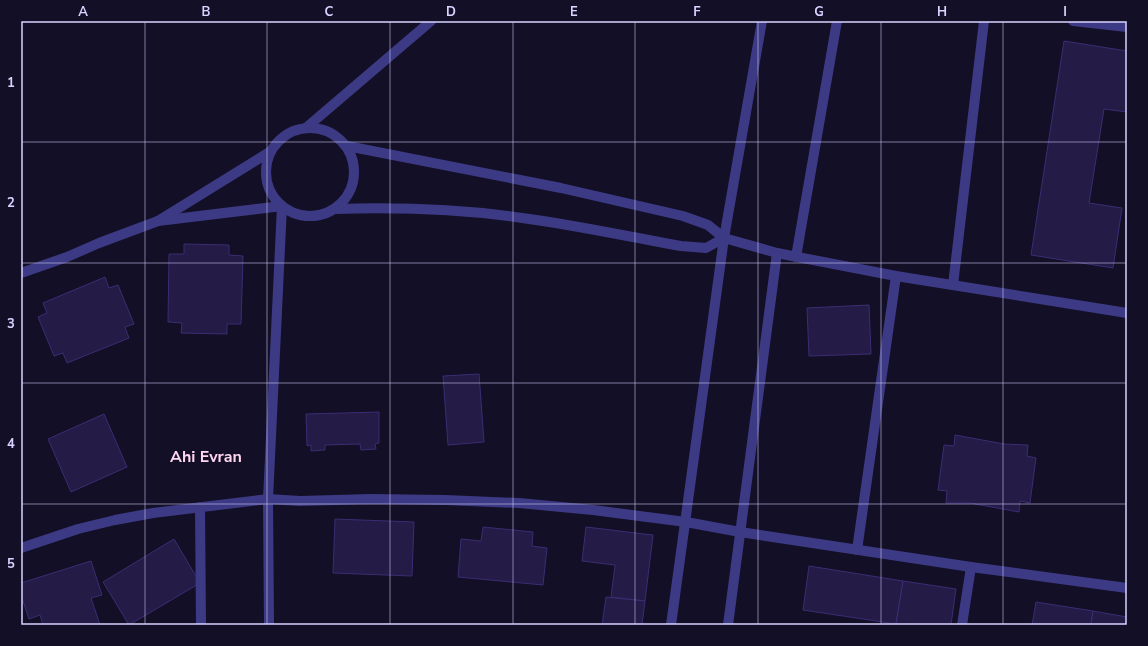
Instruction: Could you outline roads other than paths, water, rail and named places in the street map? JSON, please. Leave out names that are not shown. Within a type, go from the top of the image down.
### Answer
[{"type":"street","points":[[308,127],[431,21]]},
{"type":"street","points":[[671,625],[724,238],[762,21]]},
{"type":"street","points":[[796,257],[837,21]]},
{"type":"street","points":[[953,285],[984,21]]},
{"type":"street","points":[[1073,21],[1127,28]]},
{"type":"street","points":[[308,127],[323,129],[336,136],[347,146],[353,159],[355,173],[352,187],[345,199],[335,209],[322,215],[308,216],[294,213],[282,206],[272,195],[267,181],[266,166],[271,151],[280,139],[293,131],[308,127]]},
{"type":"street","points":[[347,146],[561,188],[683,216],[708,225],[724,238],[777,253],[896,276],[1127,313]]},
{"type":"street","points":[[21,273],[67,257],[99,243],[158,221],[271,151]]},
{"type":"street","points":[[158,221],[282,206]]},
{"type":"street","points":[[268,625],[268,499],[282,206]]},
{"type":"street","points":[[335,209],[382,208],[528,219],[681,246],[706,248],[724,238]]},
{"type":"street","points":[[728,625],[777,253]]},
{"type":"street","points":[[857,550],[896,276]]},
{"type":"street","points":[[21,548],[60,534],[116,520],[200,507],[268,499],[300,501],[371,499],[445,500],[519,503],[593,510],[686,522],[740,532],[971,567],[1127,588]]},
{"type":"street","points":[[200,507],[201,625]]},
{"type":"street","points":[[962,625],[971,567]]},
{"type":"district","name":"Ahi Evran","points":[[206,456]]}]
